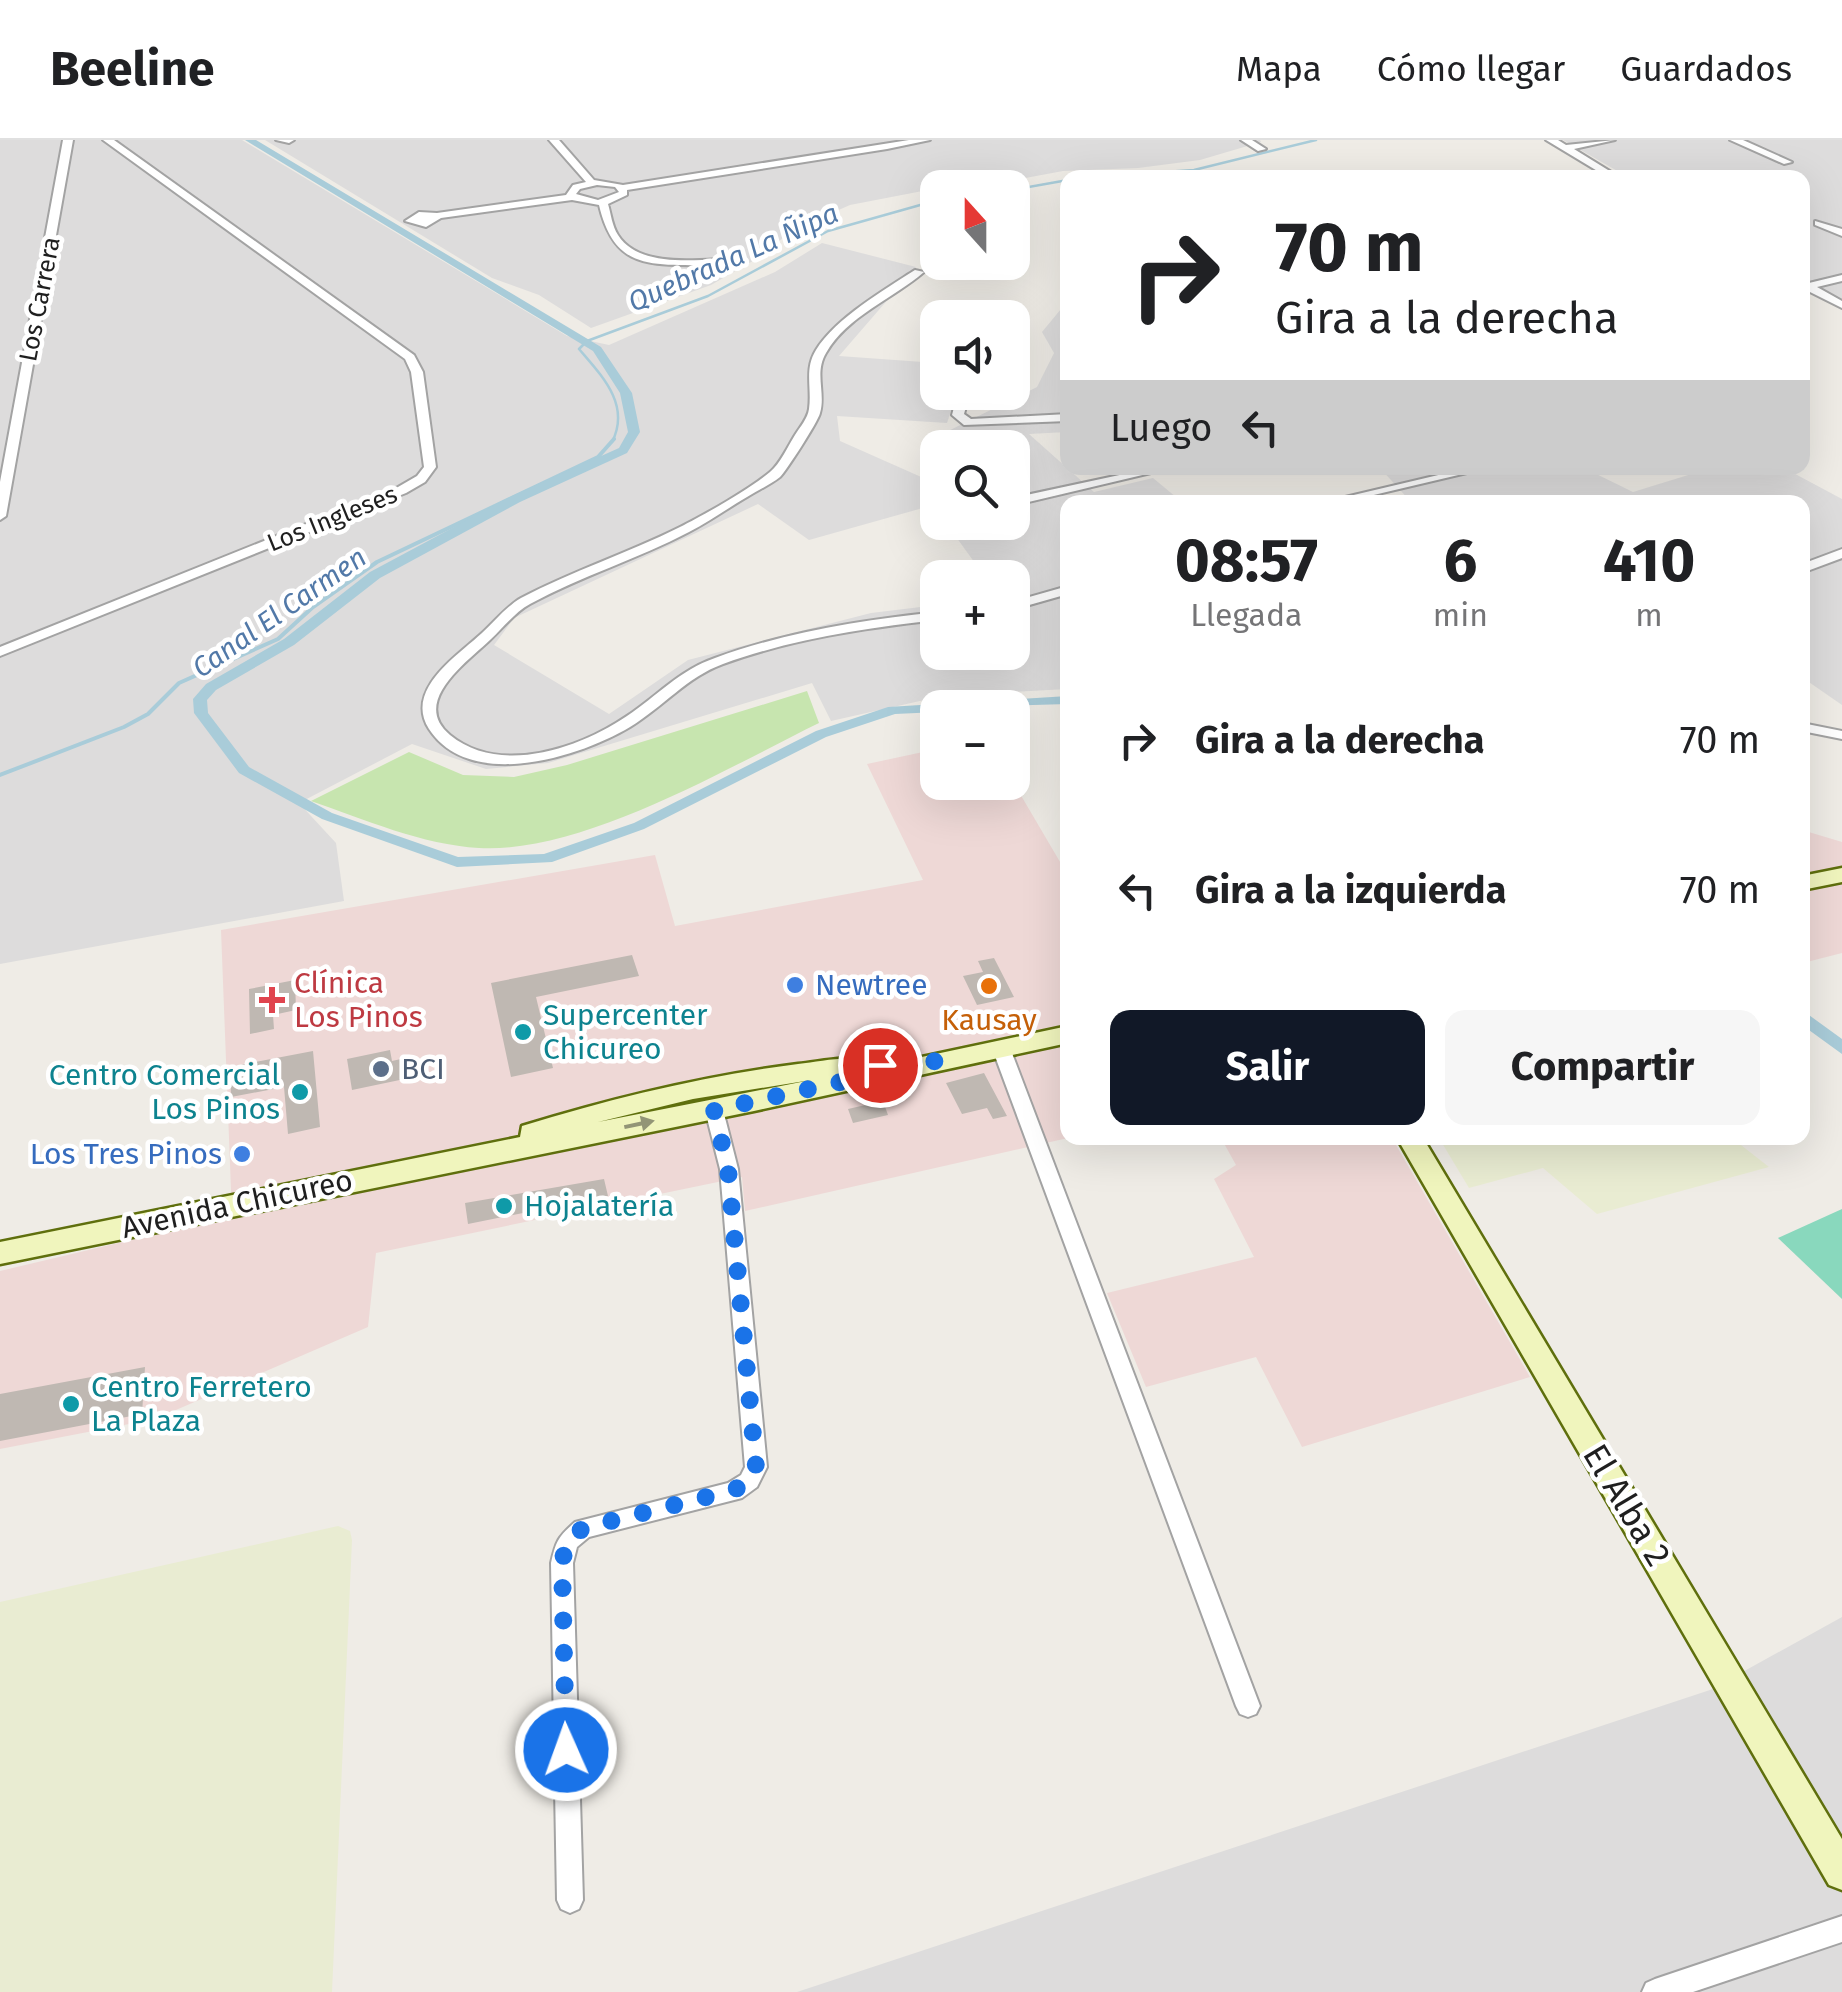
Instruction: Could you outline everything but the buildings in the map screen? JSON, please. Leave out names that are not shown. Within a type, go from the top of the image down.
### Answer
[{"type":"main road","points":[[1810,881],[1842,875]]},
{"type":"main road","name":"Avenida Chicureo","points":[[0,1252],[475,1154],[714,1110],[1060,1036]]},
{"type":"main road","name":"Avenida Chicureo","points":[[475,1154],[580,1117],[735,1082],[798,1072],[940,1060]]},
{"type":"main road","name":"El Alba 2","points":[[1414,1145],[1842,1872]]},
{"type":"street","name":"Los Carrera","points":[[0,516],[68,140]]},
{"type":"street","name":"Los Ingleses","points":[[0,652],[402,490],[421,479],[430,467],[417,372],[410,358],[108,140]]},
{"type":"street","points":[[281,140],[290,140]]},
{"type":"street","points":[[572,197],[576,187],[591,182],[608,182],[624,188],[925,140]]},
{"type":"street","points":[[1246,140],[1262,149]]},
{"type":"street","points":[[1551,140],[1603,170]]},
{"type":"street","points":[[1735,140],[1787,162]]},
{"type":"street","points":[[1569,150],[1608,141]]},
{"type":"street","points":[[560,142],[591,182]]},
{"type":"street","points":[[436,216],[572,197],[604,202],[622,195],[624,188]]},
{"type":"street","points":[[604,202],[614,238],[629,250],[676,263],[717,262]]},
{"type":"street","points":[[1818,223],[1842,233]]},
{"type":"street","points":[[919,272],[867,304],[822,348],[814,368],[815,412],[776,473],[686,529],[522,603],[439,680],[430,694],[429,715],[440,735],[468,753],[520,758],[572,746],[622,726],[666,688],[705,665],[832,630],[920,618]]},
{"type":"street","points":[[1810,283],[1842,278]]},
{"type":"street","points":[[1810,287],[1842,306]]},
{"type":"street","points":[[959,410],[958,415],[968,423],[1060,417]]},
{"type":"street","points":[[1030,498],[1134,475]]},
{"type":"street","points":[[1361,495],[1451,475]]},
{"type":"street","points":[[1810,566],[1842,554]]},
{"type":"street","points":[[1030,601],[1060,592]]},
{"type":"street","points":[[1810,728],[1842,735]]},
{"type":"street","points":[[1001,1048],[1248,1706]]},
{"type":"street","points":[[570,1900],[562,1562],[567,1542],[583,1528],[734,1490],[749,1481],[756,1467],[728,1169],[714,1110]]},
{"type":"street","points":[[1656,1992],[1842,1929]]},
{"type":"shaded area","points":[[0,140],[242,140],[567,336],[609,345],[775,272],[822,243],[916,267],[839,356],[920,362],[920,410],[951,410],[947,423],[837,416],[840,441],[920,476],[920,509],[809,540],[758,504],[514,618],[494,645],[609,714],[688,660],[871,613],[920,607],[920,670],[1030,670],[1030,560],[973,560],[958,540],[1030,540],[1030,435],[1060,462],[1060,475],[1075,475],[1094,492],[1153,478],[1174,495],[1060,495],[1060,689],[920,690],[920,701],[831,721],[812,683],[548,763],[486,769],[412,744],[299,803],[336,843],[344,901],[0,964]]},
{"type":"shaded area","points":[[265,140],[1261,142],[1200,160],[1138,168],[1060,170],[1030,177],[1030,170],[920,170],[920,191],[850,205],[793,230],[758,258],[711,285],[591,328],[539,295],[492,278]]},
{"type":"shaded area","points":[[1563,140],[1842,140],[1842,300],[1810,281],[1810,170],[1616,170]]},
{"type":"shaded area","points":[[1060,310],[1060,432],[950,430],[991,410],[1030,410],[1030,390],[1037,387],[1054,353],[1042,332]]},
{"type":"shaded area","points":[[1386,475],[1598,475],[1633,492],[1688,475],[1797,475],[1842,499],[1842,705],[1810,683],[1810,495],[1405,495]]},
{"type":"shaded area","points":[[920,753],[920,800],[1024,800],[1060,862],[1060,1140],[745,1211],[742,1177],[376,1253],[368,1327],[155,1419],[0,1449],[0,1271],[232,1216],[221,930],[655,855],[675,926],[923,880],[867,764]]},
{"type":"shaded area","points":[[1810,832],[1842,842],[1842,953],[1810,961]]},
{"type":"shaded area","points":[[1225,1145],[1396,1145],[1530,1377],[1302,1447],[1256,1357],[1146,1387],[1107,1293],[1254,1257],[1214,1179],[1236,1165]]},
{"type":"shaded area","points":[[1842,1617],[1842,1992],[797,1992],[1710,1690]]},
{"type":"green space","points":[[807,691],[819,723],[653,805],[563,837],[519,846],[458,846],[394,830],[311,801],[409,752],[463,775],[514,777],[567,765]]},
{"type":"green space","points":[[1443,1145],[1741,1145],[1769,1167],[1597,1214],[1543,1168],[1469,1188]]},
{"type":"green space","points":[[1842,1209],[1842,1299],[1778,1238]]},
{"type":"green space","points":[[338,1526],[350,1531],[352,1540],[332,1992],[0,1992],[0,1602]]},
{"type":"waterway","name":"Canal El Carmen","points":[[250,140],[597,349],[626,393],[634,432],[623,450],[516,499],[375,575],[289,642],[211,687],[200,699],[201,713],[244,770],[327,816],[457,862],[546,859],[639,826],[821,734],[893,710],[1060,700]]},
{"type":"waterway","name":"Quebrada La Ñipa","points":[[1194,170],[1316,140]]},
{"type":"waterway","name":"Quebrada La Ñipa","points":[[1030,187],[1060,181]]},
{"type":"waterway","name":"Quebrada La Ñipa","points":[[612,441],[617,428],[616,403],[605,381],[579,349],[587,341],[708,296],[828,231],[920,205]]},
{"type":"waterway","name":"Quebrada La Ñipa","points":[[0,775],[148,714],[179,683],[278,639],[313,607],[377,562],[598,457],[612,441]]},
{"type":"waterway","name":"Canal El Carmen","points":[[1810,1022],[1842,1048]]},
{"type":"place","name":"Newtree","points":[[795,985]]},
{"type":"place","name":"Kausay","points":[[989,986]]},
{"type":"place","name":"Clínica Los Pinos","points":[[272,1000]]},
{"type":"place","name":"Supercenter Chicureo","points":[[523,1032]]},
{"type":"place","name":"BCI","points":[[381,1069]]},
{"type":"place","name":"Centro Comercial Los Pinos","points":[[300,1092]]},
{"type":"place","name":"Los Tres Pinos","points":[[242,1154]]},
{"type":"place","name":"Hojalatería","points":[[504,1206]]},
{"type":"place","name":"Centro Ferretero La Plaza","points":[[71,1404]]},
{"type":"route","points":[[566,1750],[562,1562],[567,1542],[583,1528],[742,1487],[756,1467],[728,1169],[714,1110],[883,1076],[940,1060],[880,1065]]}]
